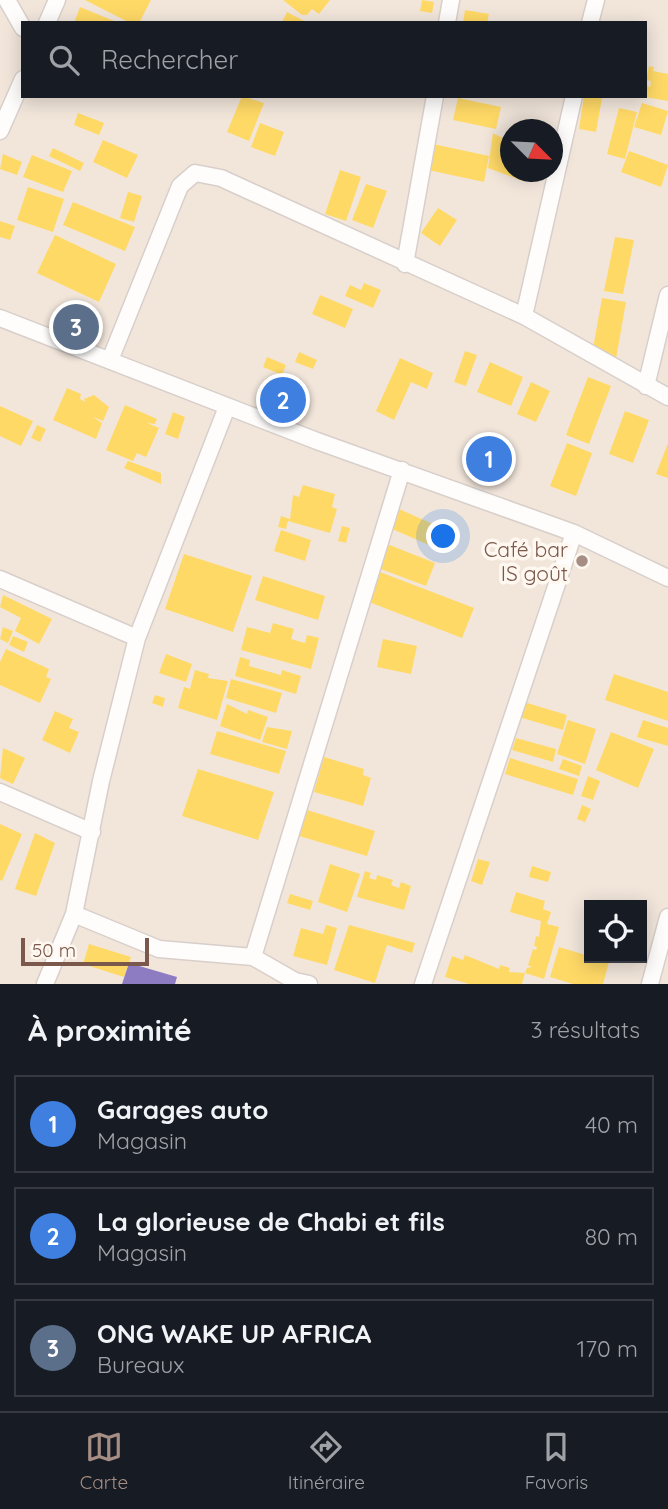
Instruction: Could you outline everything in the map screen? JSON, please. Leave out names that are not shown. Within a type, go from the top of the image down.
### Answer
[{"type":"street","points":[[7,0],[21,24]]},
{"type":"street","points":[[48,21],[57,0]]},
{"type":"street","points":[[447,21],[452,0]]},
{"type":"street","points":[[591,21],[596,0]]},
{"type":"street","points":[[0,131],[21,84]]},
{"type":"street","points":[[405,264],[435,98]]},
{"type":"street","points":[[524,316],[574,98]]},
{"type":"street","points":[[110,360],[180,186],[195,173],[221,178],[524,316],[668,397]]},
{"type":"street","points":[[646,386],[668,295]]},
{"type":"street","points":[[0,318],[227,407],[574,533],[668,578]]},
{"type":"street","points":[[44,984],[74,914],[137,638],[227,407]]},
{"type":"street","points":[[253,957],[402,470]]},
{"type":"street","points":[[423,984],[574,533]]},
{"type":"street","points":[[0,579],[137,638]]},
{"type":"street","points":[[0,792],[92,832]]},
{"type":"street","points":[[74,914],[159,949],[253,957],[295,981],[309,984]]},
{"type":"street","points":[[650,984],[668,917]]},
{"type":"shaded area","points":[[0,0],[668,0],[668,984],[0,984]]},
{"type":"building: Logements","points":[[85,0],[151,0],[140,21],[126,21]]},
{"type":"building: Logements","points":[[283,0],[330,0],[319,14],[312,9],[307,15],[302,15]]},
{"type":"building: Logements","points":[[422,0],[434,2],[432,13],[420,11]]},
{"type":"building: Logements","points":[[80,7],[114,21],[75,21]]},
{"type":"building: Logements","points":[[465,10],[489,14],[487,21],[463,21]]},
{"type":"building: Logements","points":[[287,12],[304,21],[282,21]]},
{"type":"building: Logements","points":[[649,66],[654,67],[653,71],[668,74],[668,101],[647,97],[647,86],[650,87],[651,81],[647,80]]},
{"type":"building: Logements","points":[[241,98],[264,103],[249,141],[227,132]]},
{"type":"building: Logements","points":[[458,98],[501,107],[496,129],[453,120]]},
{"type":"building: Logements","points":[[584,98],[602,98],[596,132],[579,129]]},
{"type":"building: Logements","points":[[642,103],[668,111],[661,135],[634,127]]},
{"type":"building: Logements","points":[[619,108],[637,112],[625,159],[607,154]]},
{"type":"building: Logements","points":[[78,113],[104,123],[99,135],[74,125]]},
{"type":"building: Logements","points":[[260,123],[284,132],[275,156],[251,147]]},
{"type":"building: Logements","points":[[493,133],[500,137],[500,172],[488,168]]},
{"type":"building: Logements","points":[[103,140],[138,155],[127,178],[93,162]]},
{"type":"building: Logements","points":[[433,144],[489,156],[484,182],[428,170]]},
{"type":"building: Logements","points":[[53,148],[84,163],[80,171],[49,156]]},
{"type":"building: Logements","points":[[629,151],[668,165],[661,187],[621,172]]},
{"type":"building: Logements","points":[[3,154],[22,162],[17,175],[0,169]]},
{"type":"building: Logements","points":[[32,155],[72,171],[63,192],[23,177]]},
{"type":"building: Logements","points":[[340,170],[361,177],[346,221],[325,214]]},
{"type":"building: Logements","points":[[366,184],[387,191],[373,228],[352,220]]},
{"type":"building: Logements","points":[[28,187],[64,199],[53,232],[17,220]]},
{"type":"building: Logements","points":[[128,192],[142,196],[134,222],[120,218]]},
{"type":"building: Logements","points":[[73,202],[135,227],[125,251],[63,225]]},
{"type":"building: Logements","points":[[438,208],[457,220],[440,246],[421,233]]},
{"type":"building: Logements","points":[[0,221],[15,226],[10,240],[0,237]]},
{"type":"building: Logements","points":[[55,235],[116,264],[99,302],[37,273]]},
{"type":"building: Logements","points":[[615,237],[634,240],[623,294],[604,291]]},
{"type":"building: Logements","points":[[364,283],[381,290],[373,308],[345,296],[350,285],[361,290]]},
{"type":"building: Logements","points":[[320,295],[353,309],[345,328],[312,314]]},
{"type":"building: Logements","points":[[602,298],[626,302],[616,359],[592,354]]},
{"type":"building: Logements","points":[[465,351],[477,355],[466,386],[454,382]]},
{"type":"building: Logements","points":[[299,352],[317,360],[313,369],[295,362]]},
{"type":"building: Logements","points":[[267,357],[286,365],[282,375],[263,367]]},
{"type":"building: Logements","points":[[400,358],[433,373],[427,389],[411,382],[394,420],[376,411]]},
{"type":"building: Logements","points":[[490,362],[523,377],[511,406],[477,392]]},
{"type":"building: Logements","points":[[588,377],[611,386],[589,444],[566,435]]},
{"type":"building: Logements","points":[[531,382],[550,391],[536,422],[517,414]]},
{"type":"building: Logements","points":[[67,388],[81,394],[80,399],[85,402],[84,399],[94,395],[109,407],[103,421],[93,417],[102,423],[96,439],[53,420]]},
{"type":"building: Logements","points":[[125,405],[157,419],[155,424],[147,423],[159,428],[146,457],[137,453],[133,461],[106,450]]},
{"type":"building: Logements","points":[[0,406],[33,421],[21,446],[0,436]]},
{"type":"building: Logements","points":[[625,411],[649,420],[633,463],[609,454]]},
{"type":"building: Logements","points":[[173,412],[185,417],[178,439],[165,434]]},
{"type":"building: Logements","points":[[37,425],[46,429],[40,442],[31,438]]},
{"type":"building: Logements","points":[[567,443],[592,453],[576,496],[550,486]]},
{"type":"building: Logements","points":[[668,443],[668,478],[656,474]]},
{"type":"building: Logements","points":[[128,461],[161,473],[161,484],[124,468]]},
{"type":"building: Logements","points":[[303,485],[335,494],[332,507],[337,509],[330,533],[288,521],[286,529],[278,527],[281,516],[290,519],[293,495],[299,497]]},
{"type":"building: Logements","points":[[399,509],[446,530],[438,549],[390,528]]},
{"type":"building: Logements","points":[[342,526],[350,528],[346,543],[338,541]]},
{"type":"building: Logements","points":[[281,530],[311,540],[305,561],[274,551]]},
{"type":"building: Logements","points":[[387,544],[435,563],[426,586],[378,568]]},
{"type":"building: Logements","points":[[184,554],[252,576],[233,632],[165,609]]},
{"type":"building: Logements","points":[[380,572],[474,608],[462,638],[369,602]]},
{"type":"building: Logements","points":[[263,576],[325,596],[318,620],[255,600]]},
{"type":"building: Logements","points":[[3,595],[52,619],[39,644],[15,631],[21,618],[0,607]]},
{"type":"building: Logements","points":[[273,623],[294,629],[291,639],[305,643],[307,635],[319,638],[311,669],[241,650],[247,627],[270,633]]},
{"type":"building: Logements","points":[[3,627],[13,631],[8,643],[0,639]]},
{"type":"building: Logements","points":[[13,636],[28,642],[24,652],[9,645]]},
{"type":"building: Logements","points":[[383,639],[417,646],[411,674],[377,667]]},
{"type":"building: Logements","points":[[6,649],[49,669],[46,677],[51,679],[40,703],[0,685],[0,662]]},
{"type":"building: Logements","points":[[166,654],[192,664],[186,682],[159,673]]},
{"type":"building: Logements","points":[[240,657],[250,660],[249,666],[281,675],[282,670],[301,676],[296,694],[235,676]]},
{"type":"building: Logements","points":[[195,670],[209,674],[208,678],[228,681],[217,720],[178,708],[184,687],[190,689]]},
{"type":"building: Logements","points":[[614,674],[668,692],[668,721],[605,700]]},
{"type":"building: Logements","points":[[231,679],[282,693],[276,713],[226,698]]},
{"type":"building: Logements","points":[[155,695],[165,698],[163,707],[152,703]]},
{"type":"building: Logements","points":[[524,702],[567,715],[563,730],[519,717]]},
{"type":"building: Logements","points":[[227,704],[247,714],[248,710],[268,717],[260,740],[220,726]]},
{"type":"building: Logements","points":[[55,711],[73,719],[69,728],[79,732],[70,753],[42,740]]},
{"type":"building: Logements","points":[[568,720],[596,729],[585,764],[557,754]]},
{"type":"building: Logements","points":[[643,720],[668,728],[668,746],[637,737]]},
{"type":"building: Logements","points":[[267,727],[292,731],[287,749],[262,742]]},
{"type":"building: Logements","points":[[217,731],[286,751],[279,774],[210,754]]},
{"type":"building: Logements","points":[[611,732],[654,749],[638,788],[596,770]]},
{"type":"building: Logements","points":[[516,738],[556,749],[553,762],[512,750]]},
{"type":"building: Logements","points":[[3,748],[25,758],[13,784],[0,778]]},
{"type":"building: Logements","points":[[324,757],[364,769],[363,775],[371,778],[363,806],[314,792]]},
{"type":"building: Logements","points":[[510,758],[578,779],[573,795],[505,774]]},
{"type":"building: Logements","points":[[563,759],[582,766],[579,776],[559,769]]},
{"type":"building: Logements","points":[[198,769],[274,792],[258,840],[182,816]]},
{"type":"building: Logements","points":[[588,776],[600,781],[593,800],[581,796]]},
{"type":"building: Logements","points":[[582,805],[591,809],[585,822],[577,819]]},
{"type":"building: Logements","points":[[307,810],[375,831],[367,856],[299,836]]},
{"type":"building: Logements","points":[[0,824],[22,834],[2,881],[0,880]]},
{"type":"building: Logements","points":[[35,833],[55,843],[36,896],[15,889]]},
{"type":"building: Logements","points":[[478,859],[490,862],[482,885],[471,881]]},
{"type":"building: Logements","points":[[330,864],[360,874],[347,912],[318,902]]},
{"type":"building: Logements","points":[[532,866],[551,872],[548,882],[529,877]]},
{"type":"building: Logements","points":[[365,871],[371,873],[369,878],[376,880],[377,875],[393,880],[391,885],[399,888],[401,882],[411,886],[404,910],[357,897]]},
{"type":"building: Logements","points":[[516,892],[545,901],[543,909],[551,912],[547,924],[559,927],[544,979],[525,973],[527,968],[532,967],[528,965],[533,949],[536,950],[537,947],[534,946],[536,936],[539,937],[541,921],[510,912]]},
{"type":"building: Logements","points":[[290,894],[313,901],[310,910],[287,903]]},
{"type":"building: Logements","points":[[326,925],[337,928],[327,965],[293,956],[301,928],[323,934]]},
{"type":"building: Logements","points":[[349,925],[415,943],[412,953],[387,945],[375,983],[334,970]]},
{"type":"building: Logements","points":[[89,944],[131,957],[124,977],[83,964]]},
{"type":"building: Logements","points":[[559,947],[584,954],[584,963],[609,963],[603,984],[573,984],[550,977]]},
{"type":"building: Logements","points":[[465,955],[499,969],[500,965],[510,968],[509,972],[525,973],[522,984],[469,984],[445,977],[452,956],[463,960]]},
{"type":"building: Bureaux","points":[[129,963],[177,977],[175,984],[122,984]]},
{"type":"place","name":"ONG WAKE UP AFRICA","points":[[76,327]]},
{"type":"place","name":"La glorieuse de Chabi et fils","points":[[283,400]]},
{"type":"place","name":"Garages auto","points":[[489,459]]},
{"type":"place","name":"Café bar IS goût","points":[[582,561]]}]
